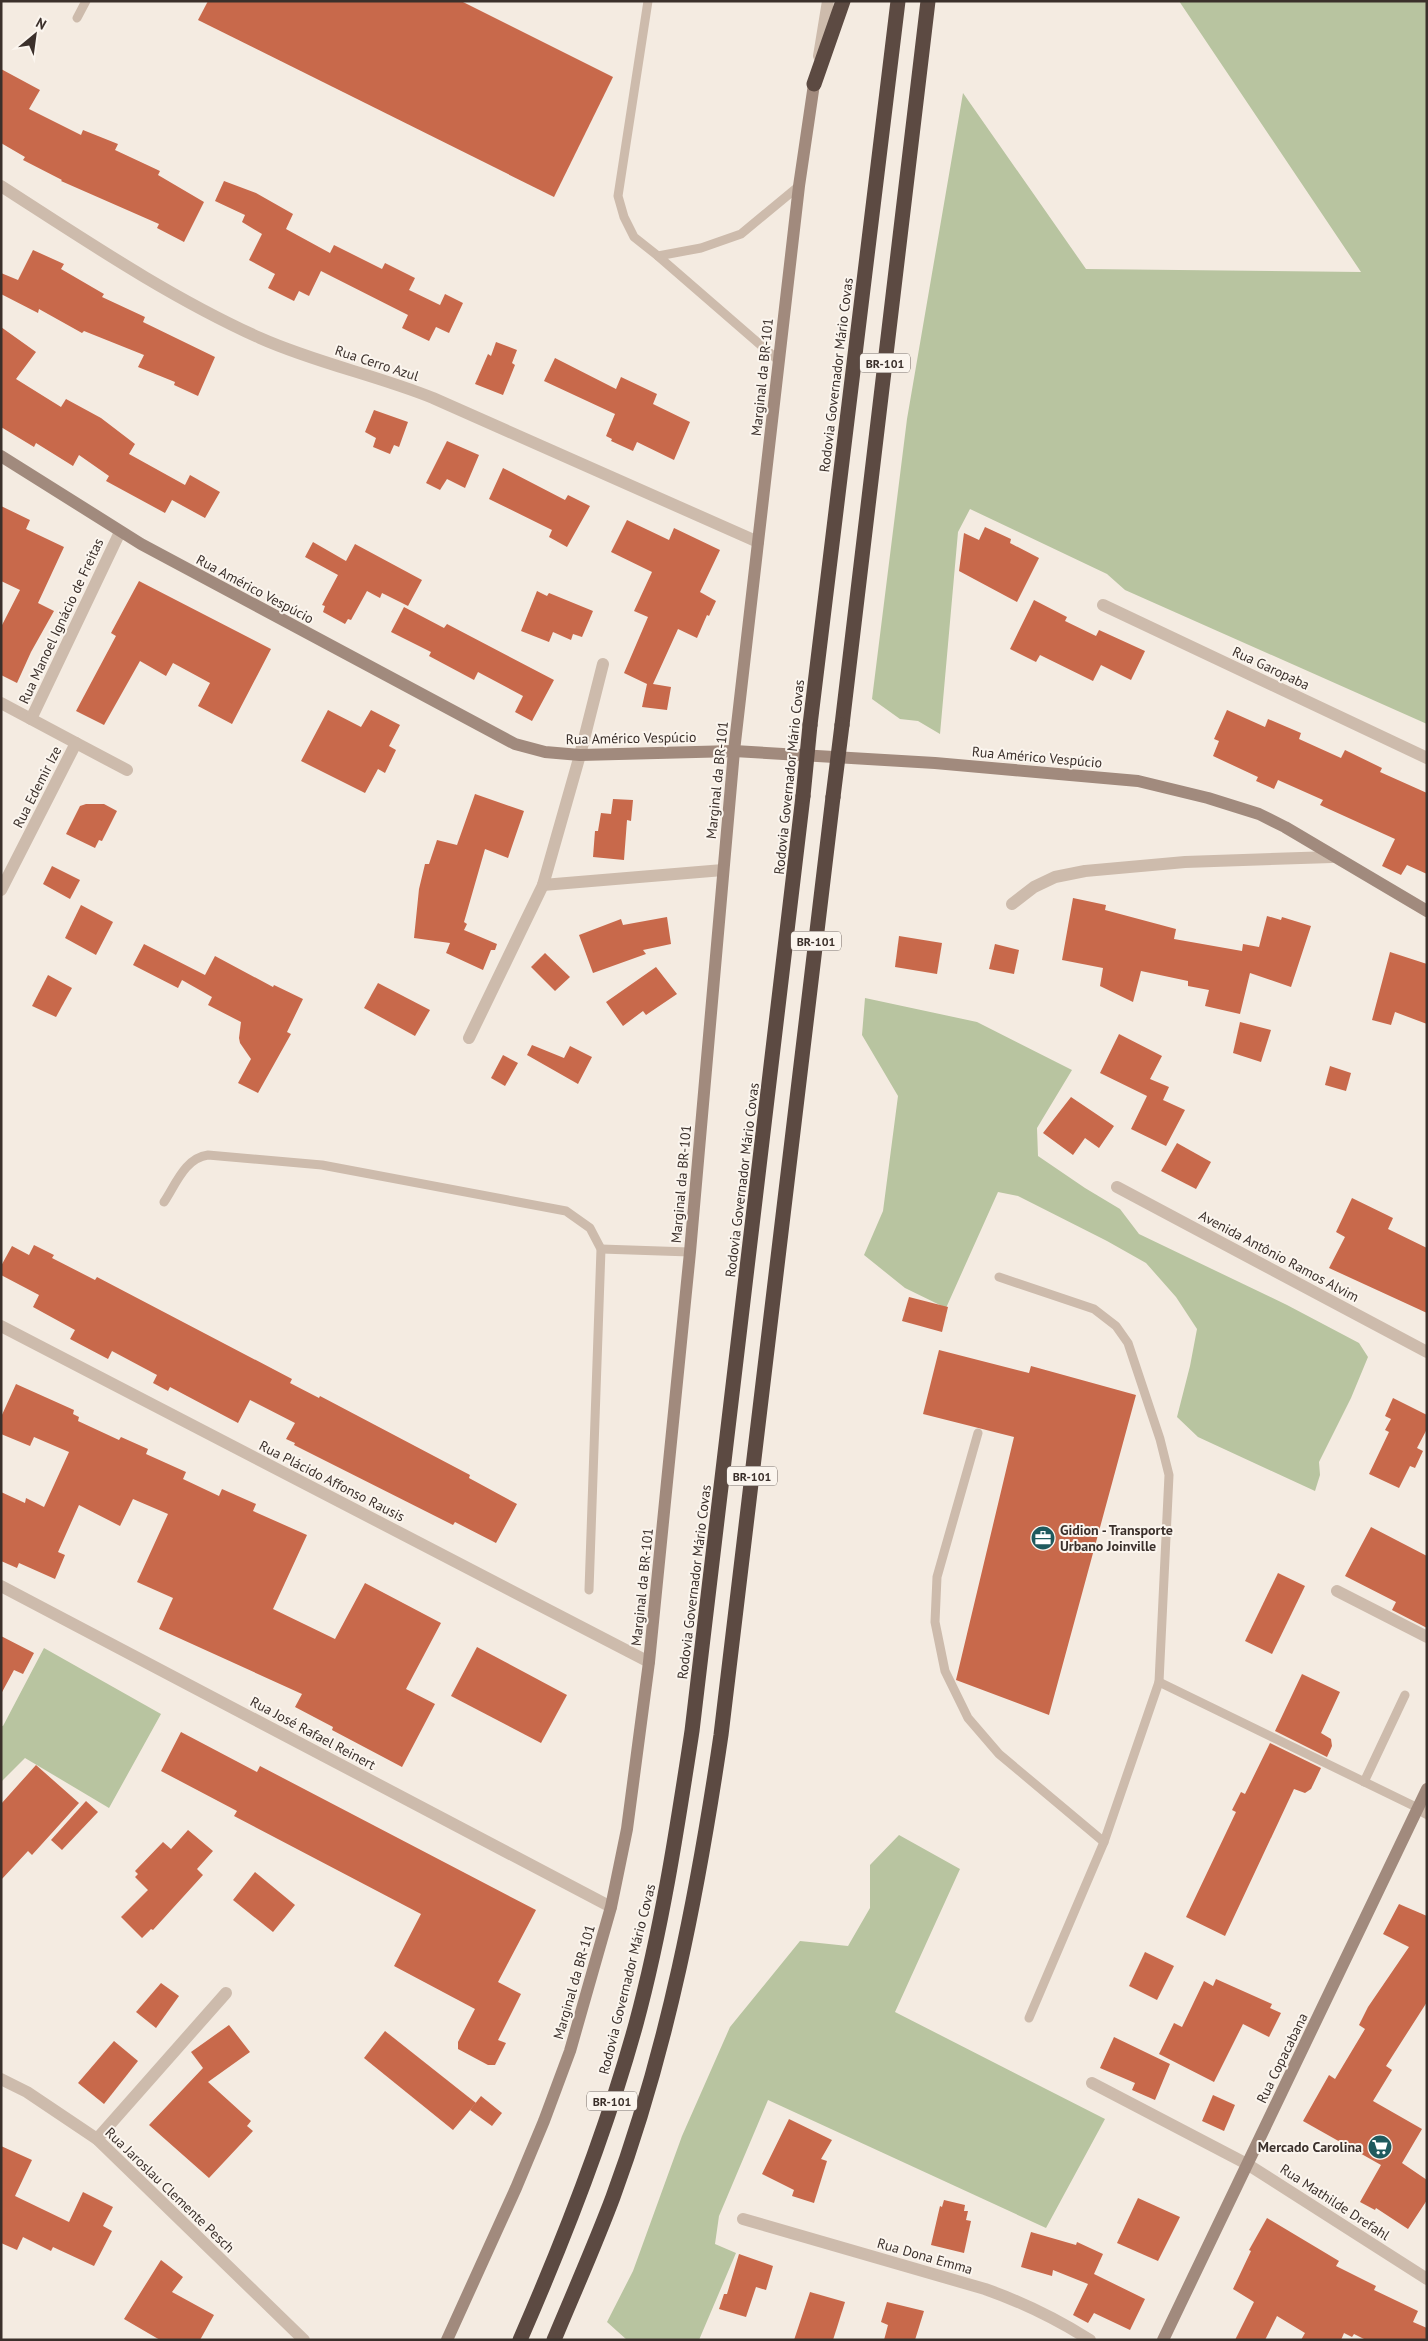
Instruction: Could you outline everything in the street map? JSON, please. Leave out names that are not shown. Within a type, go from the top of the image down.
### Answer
[{"type":"highway","points":[[814,84],[843,1]]},
{"type":"highway","name":"Rodovia Governador Mário Covas","points":[[520,2340],[569,2225],[615,2094],[650,1967],[673,1852],[694,1721],[810,725],[898,1]]},
{"type":"highway","name":"BR-101","points":[[554,2340],[614,2196],[643,2104],[685,1946],[701,1867],[723,1725],[928,1]]},
{"type":"main road","name":"Marginal da BR-101","points":[[447,2340],[544,2121],[570,2051],[611,1907],[627,1829],[649,1662],[690,1252],[734,751],[799,186],[814,84]]},
{"type":"main road","name":"Rua Américo Vespúcio","points":[[1,456],[120,532],[515,744],[545,752],[580,755],[734,751],[935,763],[1138,782],[1208,798],[1259,814],[1285,827],[1332,857],[1427,911]]},
{"type":"main road","name":"Rua Copacabana","points":[[1163,2340],[1247,2164],[1422,1811],[1427,1789]]},
{"type":"street","name":"Marginal da BR-101","points":[[814,84],[828,1]]},
{"type":"street","name":"Rua Cerro Azul","points":[[1,186],[166,288],[261,338],[298,353],[395,382],[758,542]]},
{"type":"street","name":"Rua Manoel Ignácio de Freitas","points":[[1,703],[31,719],[120,532]]},
{"type":"street","name":"Rua Garopaba","points":[[1103,605],[1427,758]]},
{"type":"street","points":[[469,1038],[543,885],[580,755],[603,664]]},
{"type":"street","name":"Rua Edemir Ize","points":[[1,890],[76,743],[31,719]]},
{"type":"street","points":[[76,743],[127,770]]},
{"type":"street","points":[[1012,904],[1034,887],[1055,877],[1085,871],[1185,862],[1332,857]]},
{"type":"street","points":[[543,885],[723,870]]},
{"type":"street","name":"Avenida Antônio Ramos Alvim","points":[[1117,1187],[1427,1352]]},
{"type":"street","name":"Rua Plácido Affonso Rausis","points":[[1,1326],[649,1662]]},
{"type":"street","name":"Rua José Rafael Reinert","points":[[1,1586],[611,1907]]},
{"type":"street","points":[[1338,1591],[1427,1637]]},
{"type":"street","points":[[97,2139],[226,1993]]},
{"type":"street","name":"Rua Jaroslau Clemente Pesch","points":[[1,2079],[28,2092],[97,2139],[304,2340]]},
{"type":"street","name":"Rua Mathilde Drefahl","points":[[1092,2083],[1247,2164],[1427,2279]]},
{"type":"street","name":"Rua Dona Emma","points":[[743,2219],[986,2289],[1024,2302],[1052,2316],[1090,2340]]},
{"type":"lane","points":[[77,18],[86,1]]},
{"type":"lane","points":[[648,1],[618,196],[624,217],[634,237],[779,360]]},
{"type":"lane","points":[[658,256],[701,248],[741,234],[799,186]]},
{"type":"lane","points":[[164,1202],[189,1163],[197,1156],[208,1155],[322,1165],[566,1211],[590,1228],[601,1248],[588,1590]]},
{"type":"lane","points":[[601,1248],[690,1252]]},
{"type":"lane","points":[[999,1277],[1094,1309],[1116,1326],[1128,1343],[1160,1439],[1169,1475],[1159,1682],[1104,1842],[1029,2018]]},
{"type":"lane","points":[[978,1434],[937,1577],[935,1622],[946,1671],[968,1718],[1000,1754],[1104,1842]]},
{"type":"lane","points":[[1159,1682],[1422,1811]]},
{"type":"lane","points":[[1364,1782],[1405,1695]]},
{"type":"green space","points":[[1179,1],[1427,1],[1427,724],[1125,590],[1107,574],[970,509],[958,532],[940,734],[918,721],[900,719],[872,699],[907,419],[963,93],[1086,269],[1361,272]]},
{"type":"green space","points":[[865,998],[977,1022],[1072,1070],[1037,1128],[1038,1156],[1120,1209],[1139,1234],[1287,1305],[1359,1343],[1368,1357],[1351,1398],[1319,1462],[1320,1475],[1315,1491],[1198,1437],[1177,1417],[1197,1329],[1176,1297],[1146,1263],[1107,1241],[1018,1196],[998,1192],[946,1308],[905,1288],[864,1255],[883,1211],[898,1096],[862,1035]]},
{"type":"green space","points":[[44,1648],[161,1714],[109,1808],[25,1758],[1,1782],[1,1726],[3,1726]]},
{"type":"green space","points":[[899,1835],[960,1869],[895,2012],[1105,2119],[1046,2228],[768,2100],[719,2216],[715,2244],[736,2253],[699,2340],[627,2340],[607,2322],[633,2271],[682,2136],[730,2027],[800,1941],[848,1946],[870,1908],[870,1865]]},
{"type":"building","points":[[208,1],[461,1],[613,77],[554,197],[198,20]]},
{"type":"building","points":[[1,69],[40,90],[29,109],[81,135],[83,130],[118,144],[115,150],[160,171],[158,175],[204,202],[184,242],[157,228],[159,224],[61,181],[23,160],[25,157],[1,143]]},
{"type":"building","points":[[224,181],[256,193],[293,214],[286,229],[330,253],[334,245],[382,269],[385,263],[415,278],[409,290],[440,305],[445,294],[463,303],[449,333],[436,327],[429,341],[402,328],[408,315],[321,271],[309,296],[299,291],[294,301],[268,288],[275,274],[249,260],[262,234],[242,222],[245,215],[215,201]]},
{"type":"building","points":[[33,250],[64,264],[61,269],[104,294],[102,297],[145,317],[143,322],[215,357],[198,396],[174,385],[175,382],[138,367],[144,355],[84,331],[82,333],[39,309],[38,313],[1,294],[1,273],[18,280]]},
{"type":"building","points":[[1,327],[36,352],[16,379],[61,407],[66,399],[101,418],[135,444],[129,454],[185,485],[190,475],[220,492],[205,518],[172,500],[165,513],[106,481],[109,476],[79,455],[73,466],[36,443],[34,447],[1,427]]},
{"type":"building","points":[[496,342],[517,350],[512,363],[515,365],[503,395],[475,384],[488,354],[491,356]]},
{"type":"building","points":[[555,358],[616,389],[621,377],[657,394],[653,404],[690,422],[674,460],[637,442],[633,451],[611,441],[612,439],[606,436],[615,414],[544,381]]},
{"type":"building","points":[[374,410],[408,422],[399,447],[394,445],[390,454],[373,447],[376,438],[365,432]]},
{"type":"building","points":[[447,441],[479,455],[465,488],[447,479],[440,490],[426,483]]},
{"type":"building","points":[[503,468],[565,500],[568,495],[590,506],[567,547],[549,537],[552,530],[489,499]]},
{"type":"building","points":[[1,506],[30,520],[26,529],[64,547],[38,603],[54,611],[31,652],[17,683],[1,675],[1,627],[20,590],[1,581]]},
{"type":"building","points":[[627,520],[669,540],[674,528],[720,550],[700,592],[716,601],[709,616],[707,615],[697,638],[678,629],[653,684],[671,687],[667,710],[642,707],[647,684],[624,673],[648,617],[634,611],[652,572],[611,552]]},
{"type":"building","points":[[985,527],[1011,539],[1010,543],[1039,558],[1017,602],[959,571],[964,533],[979,540]]},
{"type":"building","points":[[313,542],[346,561],[355,544],[422,580],[408,606],[382,593],[380,598],[367,591],[351,620],[348,619],[345,624],[323,612],[325,606],[322,605],[338,575],[305,557]]},
{"type":"building","points":[[139,581],[271,649],[232,724],[198,706],[210,683],[173,663],[166,676],[140,661],[104,725],[76,711],[116,636],[111,633]]},
{"type":"building","points":[[537,591],[547,596],[549,593],[593,611],[582,637],[573,634],[571,640],[553,632],[549,642],[521,631]]},
{"type":"building","points":[[1034,600],[1067,617],[1065,621],[1096,636],[1099,630],[1145,651],[1131,680],[1101,665],[1093,681],[1040,655],[1036,662],[1010,649]]},
{"type":"building","points":[[404,607],[444,628],[447,624],[554,680],[532,721],[515,712],[523,696],[478,672],[474,680],[429,656],[431,652],[391,632]]},
{"type":"building","points":[[328,710],[361,727],[371,710],[400,725],[389,746],[396,750],[385,773],[378,769],[365,793],[301,761]]},
{"type":"building","points":[[1227,710],[1265,727],[1268,719],[1301,733],[1299,739],[1341,758],[1345,750],[1382,768],[1380,772],[1427,793],[1427,874],[1407,865],[1401,875],[1382,866],[1395,839],[1320,805],[1323,800],[1278,780],[1274,789],[1256,781],[1258,777],[1213,756],[1219,741],[1214,739]]},
{"type":"building","points":[[475,794],[524,811],[508,858],[485,849],[464,922],[467,924],[464,930],[497,944],[495,950],[491,950],[483,970],[446,953],[450,943],[414,938],[419,889],[425,864],[429,864],[437,840],[457,845]]},
{"type":"building","points":[[613,799],[633,800],[631,821],[627,820],[624,860],[593,857],[595,831],[598,831],[601,813],[611,814]]},
{"type":"building","points":[[104,804],[117,811],[102,841],[99,840],[95,848],[66,834],[80,806]]},
{"type":"building","points":[[52,866],[80,880],[70,899],[43,884]]},
{"type":"building","points":[[1073,898],[1106,905],[1105,910],[1176,929],[1174,939],[1242,951],[1243,944],[1259,947],[1267,916],[1281,920],[1282,917],[1311,926],[1291,987],[1250,973],[1240,1014],[1205,1006],[1209,990],[1188,986],[1188,981],[1141,971],[1133,1002],[1100,986],[1103,968],[1062,960]]},
{"type":"building","points":[[81,905],[113,922],[96,955],[65,938]]},
{"type":"building","points":[[667,917],[671,944],[643,950],[646,954],[593,973],[579,935],[621,919],[623,925]]},
{"type":"building","points":[[899,936],[942,943],[937,974],[895,967]]},
{"type":"building","points":[[144,944],[205,975],[215,956],[273,987],[274,985],[303,999],[287,1032],[291,1034],[258,1093],[238,1083],[251,1059],[240,1043],[241,1022],[208,1005],[212,997],[182,980],[178,988],[133,965]]},
{"type":"building","points":[[995,944],[1019,950],[1014,974],[989,969]]},
{"type":"building","points":[[1390,952],[1427,964],[1427,1024],[1395,1012],[1391,1025],[1372,1020]]},
{"type":"building","points":[[545,953],[570,977],[555,991],[531,967]]},
{"type":"building","points":[[656,967],[677,994],[646,1015],[643,1011],[623,1026],[606,1002]]},
{"type":"building","points":[[48,975],[72,988],[56,1017],[32,1006]]},
{"type":"building","points":[[378,983],[430,1010],[415,1036],[364,1008]]},
{"type":"building","points":[[1240,1022],[1271,1030],[1261,1062],[1233,1053]]},
{"type":"building","points":[[1119,1034],[1162,1056],[1150,1079],[1169,1087],[1163,1100],[1185,1110],[1166,1146],[1131,1129],[1147,1096],[1100,1073]]},
{"type":"building","points":[[532,1045],[564,1058],[570,1046],[592,1057],[578,1084],[527,1055]]},
{"type":"building","points":[[503,1055],[518,1063],[505,1086],[491,1078]]},
{"type":"building","points":[[1330,1066],[1351,1073],[1346,1091],[1325,1085]]},
{"type":"building","points":[[1071,1097],[1114,1126],[1099,1148],[1085,1138],[1073,1155],[1043,1133]]},
{"type":"building","points":[[1177,1143],[1211,1162],[1196,1189],[1161,1171]]},
{"type":"building","points":[[1352,1198],[1393,1218],[1388,1229],[1427,1248],[1427,1313],[1329,1268],[1345,1237],[1336,1232]]},
{"type":"building","points":[[34,1245],[54,1255],[52,1258],[95,1280],[97,1277],[292,1379],[290,1383],[319,1398],[320,1396],[470,1475],[469,1478],[517,1504],[496,1543],[455,1522],[453,1525],[294,1445],[295,1443],[286,1439],[295,1423],[250,1400],[238,1423],[170,1387],[168,1391],[153,1383],[157,1375],[112,1351],[108,1359],[70,1339],[75,1330],[33,1307],[39,1295],[1,1275],[1,1266],[12,1246],[29,1255]]},
{"type":"building","points":[[909,1297],[948,1307],[942,1332],[902,1321]]},
{"type":"building","name":"Gidion - Transporte Urbano Joinville","points":[[939,1350],[1029,1373],[1031,1366],[1136,1395],[1049,1715],[956,1680],[1014,1437],[923,1414]]},
{"type":"building","points":[[16,1384],[74,1410],[73,1414],[79,1417],[78,1421],[119,1440],[121,1437],[148,1449],[146,1454],[186,1472],[183,1479],[219,1496],[222,1489],[256,1504],[253,1511],[307,1535],[273,1609],[335,1639],[365,1583],[441,1623],[406,1689],[435,1704],[402,1767],[332,1730],[333,1727],[295,1707],[302,1694],[159,1629],[173,1598],[137,1582],[168,1514],[133,1499],[120,1526],[79,1505],[58,1552],[65,1555],[55,1579],[19,1563],[17,1568],[1,1561],[1,1492],[25,1503],[26,1498],[44,1507],[69,1452],[34,1437],[30,1446],[1,1434],[1,1417]]},
{"type":"building","points":[[1393,1398],[1427,1415],[1427,1429],[1417,1448],[1423,1451],[1415,1468],[1410,1466],[1399,1488],[1369,1474],[1389,1432],[1385,1430],[1391,1419],[1385,1416]]},
{"type":"building","points":[[1371,1527],[1427,1556],[1427,1628],[1392,1610],[1396,1602],[1345,1576]]},
{"type":"building","points":[[1278,1573],[1305,1586],[1272,1654],[1245,1641]]},
{"type":"building","points":[[1,1636],[34,1653],[23,1674],[14,1670],[1,1694]]},
{"type":"building","points":[[477,1647],[567,1695],[541,1743],[451,1696]]},
{"type":"building","points":[[1302,1674],[1340,1692],[1321,1733],[1331,1739],[1332,1746],[1327,1757],[1275,1731]]},
{"type":"building","points":[[181,1732],[257,1772],[260,1766],[536,1910],[498,1982],[521,1994],[498,2040],[506,2043],[495,2065],[488,2065],[458,2049],[458,2042],[475,2009],[394,1966],[421,1914],[234,1816],[237,1811],[161,1771]]},
{"type":"building","points":[[1270,1743],[1321,1768],[1311,1789],[1305,1793],[1294,1789],[1225,1936],[1186,1917],[1236,1812],[1232,1810],[1241,1792],[1245,1794]]},
{"type":"building","points":[[36,1765],[79,1803],[32,1855],[28,1851],[1,1880],[1,1804]]},
{"type":"building","points":[[86,1801],[98,1812],[62,1850],[51,1840]]},
{"type":"building","points":[[188,1830],[213,1851],[197,1869],[203,1875],[153,1930],[151,1929],[142,1938],[121,1917],[148,1890],[135,1877],[138,1874],[135,1871],[163,1842],[171,1849]]},
{"type":"building","points":[[255,1872],[295,1905],[273,1932],[233,1900]]},
{"type":"building","points":[[1399,1904],[1427,1916],[1427,2002],[1386,2066],[1392,2070],[1373,2101],[1422,2129],[1402,2163],[1427,2180],[1427,2200],[1408,2229],[1376,2208],[1375,2210],[1360,2202],[1381,2165],[1303,2121],[1329,2075],[1335,2079],[1365,2029],[1359,2025],[1368,2007],[1409,1947],[1383,1934]]},
{"type":"building","points":[[1145,1952],[1174,1966],[1157,2000],[1129,1986]]},
{"type":"building","points":[[1216,1979],[1272,2004],[1270,2008],[1281,2013],[1269,2037],[1243,2024],[1214,2082],[1159,2054],[1174,2023],[1182,2027],[1204,1981],[1213,1986]]},
{"type":"building","points":[[161,1983],[179,1996],[156,2028],[136,2012]]},
{"type":"building","points":[[229,2025],[250,2052],[208,2082],[251,2121],[247,2126],[253,2131],[209,2178],[149,2125],[203,2068],[191,2052]]},
{"type":"building","points":[[385,2031],[476,2103],[453,2130],[364,2058]]},
{"type":"building","points":[[1114,2037],[1170,2064],[1155,2100],[1132,2090],[1135,2083],[1100,2068]]},
{"type":"building","points":[[114,2041],[138,2061],[104,2104],[78,2083]]},
{"type":"building","points":[[1213,2095],[1235,2105],[1224,2131],[1202,2121]]},
{"type":"building","points":[[481,2096],[502,2113],[492,2126],[470,2110]]},
{"type":"building","points":[[789,2119],[832,2140],[821,2159],[827,2161],[814,2203],[792,2196],[794,2190],[762,2174]]},
{"type":"building","points":[[1,2146],[32,2160],[15,2196],[69,2222],[83,2192],[113,2207],[103,2226],[112,2231],[94,2266],[53,2247],[51,2251],[23,2237],[17,2250],[1,2243]]},
{"type":"building","points":[[1138,2198],[1180,2217],[1158,2261],[1117,2243]]},
{"type":"building","points":[[944,2200],[965,2205],[964,2211],[968,2211],[966,2220],[971,2221],[964,2253],[931,2245],[940,2206],[942,2207]]},
{"type":"building","points":[[1267,2218],[1339,2261],[1336,2266],[1376,2286],[1374,2290],[1418,2311],[1413,2322],[1427,2328],[1427,2340],[1366,2340],[1354,2334],[1352,2337],[1344,2333],[1341,2340],[1301,2340],[1305,2333],[1277,2316],[1265,2340],[1235,2340],[1254,2302],[1233,2289],[1251,2251],[1249,2250]]},
{"type":"building","points":[[1031,2232],[1076,2245],[1077,2242],[1103,2254],[1094,2274],[1145,2299],[1130,2330],[1094,2313],[1088,2323],[1073,2315],[1088,2284],[1053,2270],[1052,2276],[1021,2267]]},
{"type":"building","points":[[739,2254],[773,2266],[766,2290],[756,2287],[746,2317],[719,2309],[724,2294],[727,2294]]},
{"type":"building","points":[[161,2260],[183,2277],[172,2292],[214,2315],[200,2340],[160,2340],[124,2319]]},
{"type":"building","points":[[810,2292],[845,2302],[833,2340],[794,2340]]},
{"type":"building","points":[[887,2302],[924,2311],[915,2340],[884,2340],[888,2325],[881,2322]]},
{"type":"place","name":"Gidion - Transporte Urbano Joinville","points":[[1043,1538]]},
{"type":"place","name":"Mercado Carolina","points":[[1380,2147]]}]
